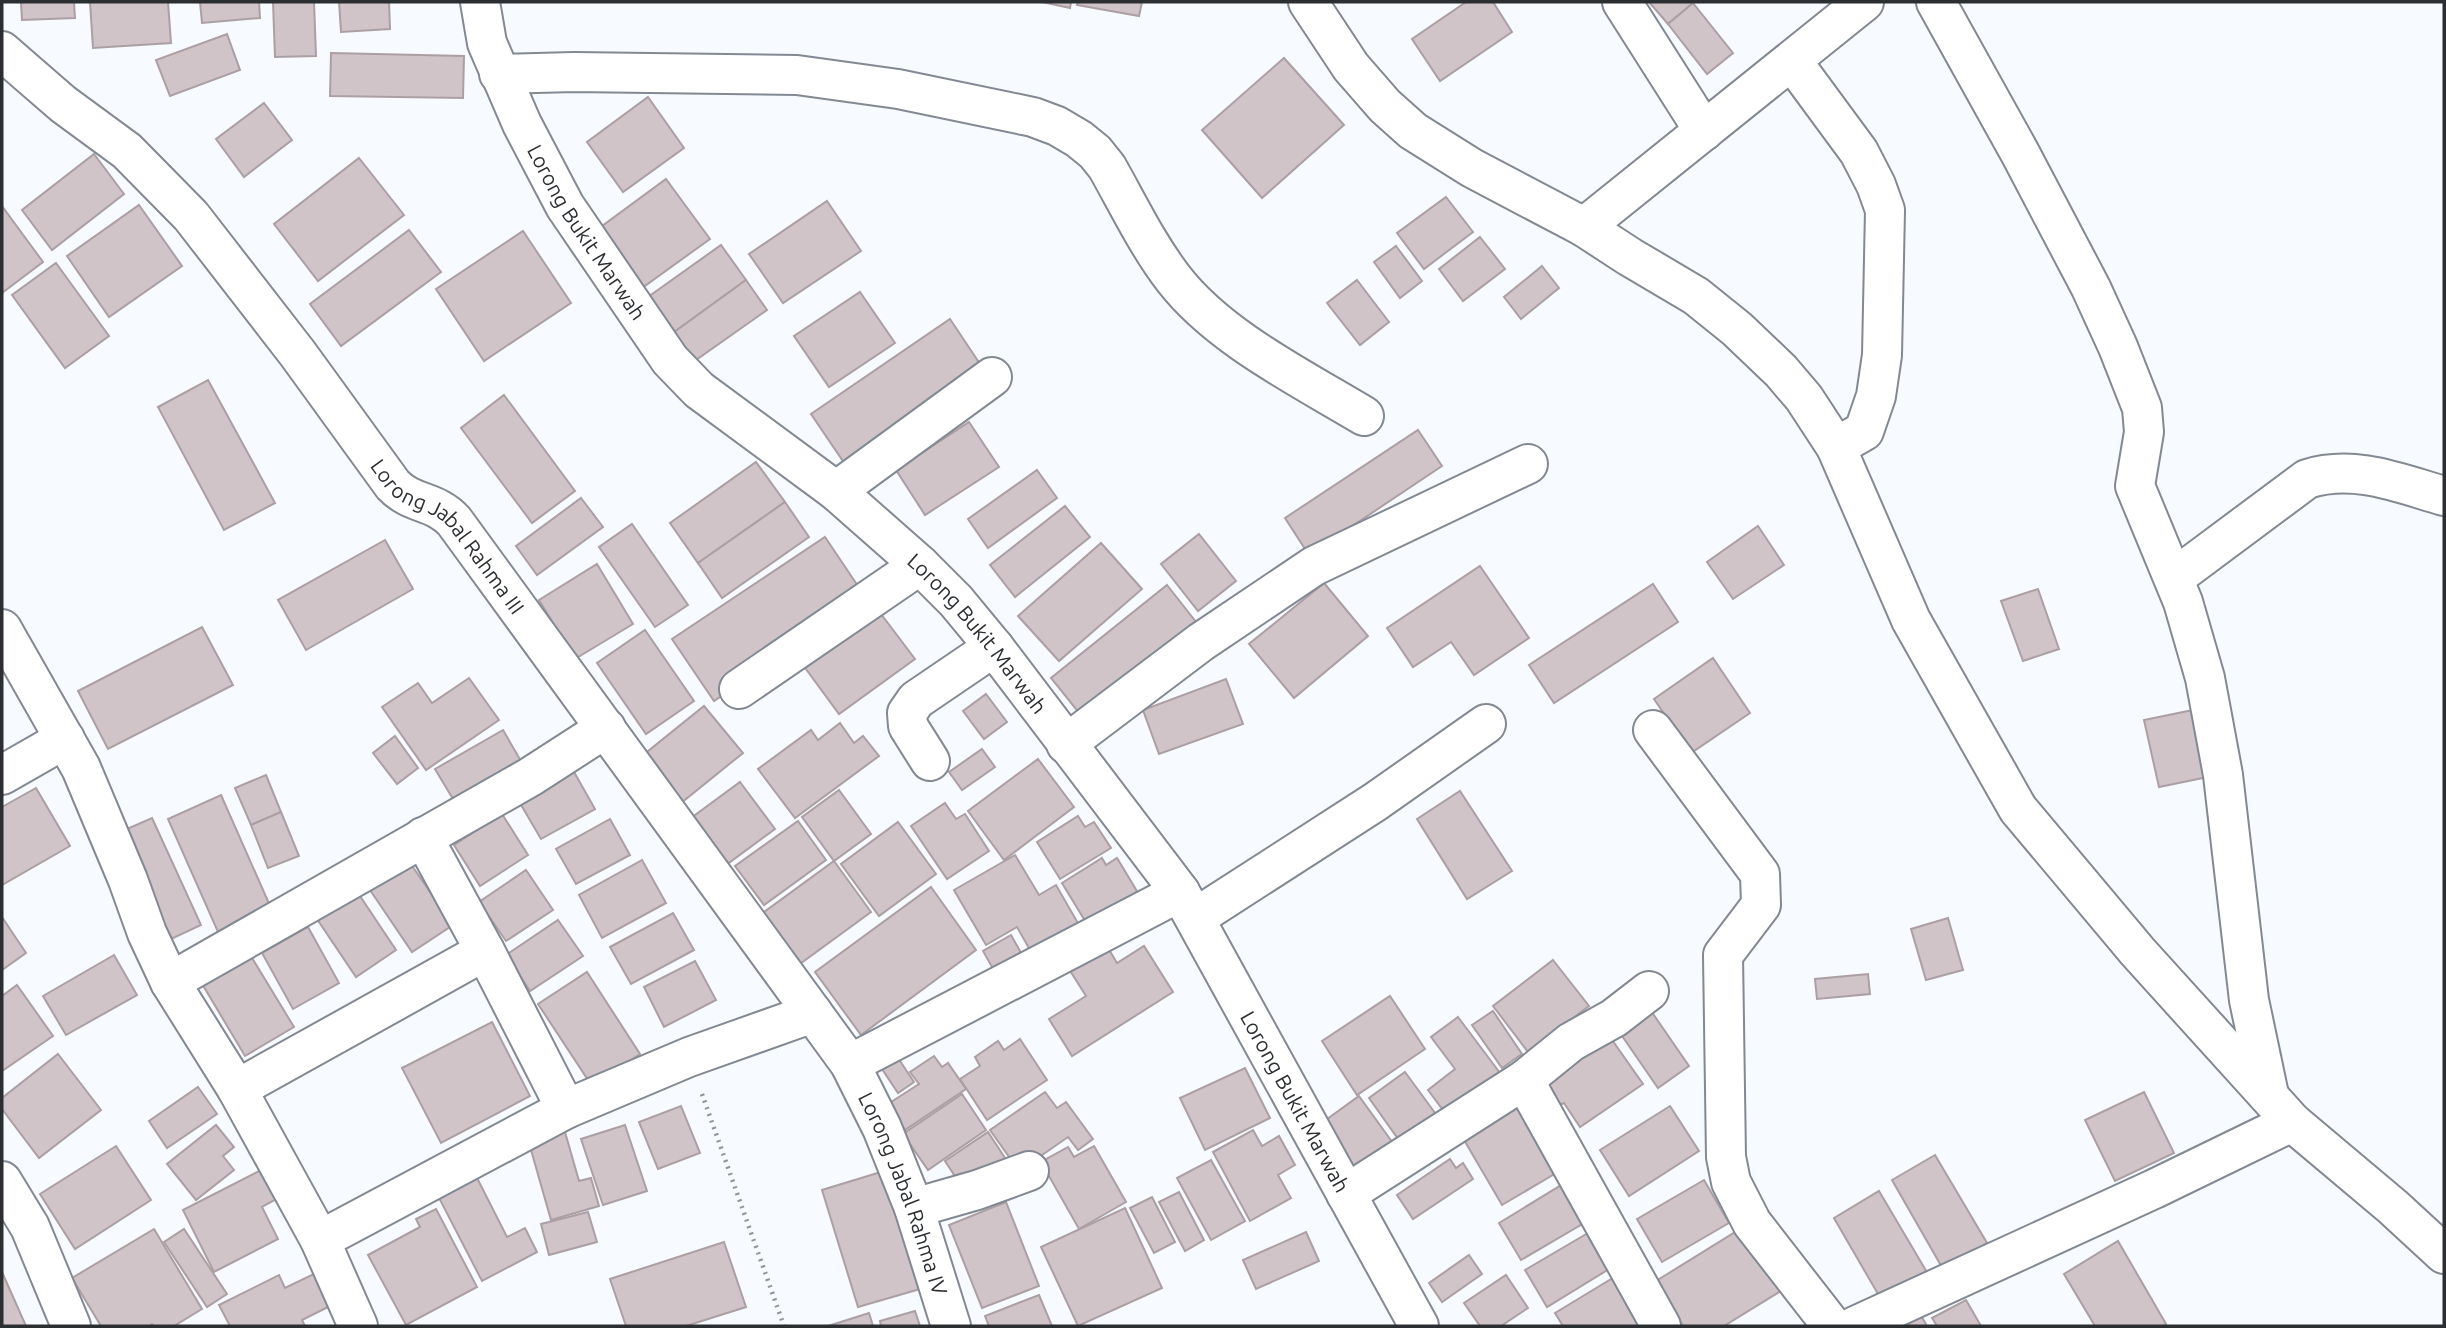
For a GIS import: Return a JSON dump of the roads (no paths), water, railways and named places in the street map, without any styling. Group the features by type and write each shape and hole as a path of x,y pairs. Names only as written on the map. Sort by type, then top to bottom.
{"street":[{"name":"Lorong Bukit Marwah","path":"480,2 487,43 499,74 565,206 670,359 699,390 835,491 920,565 956,601 995,647 1188,905 1419,1326"},
{"path":"1308,2 1351,67 1385,106 1413,131 1472,168 1584,227 1696,296 1737,329 1781,371 1804,398 1836,447 1911,620 2018,809 2138,952 2280,1108 2444,1254"},
{"path":"1622,2 1704,131"},
{"path":"1584,227 1864,2"},
{"path":"1936,2 2091,288 2132,381 2144,420 2134,479 2136,493 2189,618 2207,690 2222,775 2249,1000 2280,1108"},
{"name":"Lorong Jabal Rahma III","path":"2,51 63,104 127,151 191,216 298,354 393,485 408,498 441,509 454,521 850,1064"},
{"path":"1792,61 1859,152 1885,210 1882,355 1876,396 1864,431 1836,447"},
{"path":"499,74 574,72 797,75 898,89 1033,117 1057,126 1095,152 1107,167 1172,276 1200,308 1287,371 1364,416"},
{"path":"835,491 992,377"},
{"path":"1066,744 1201,642 1314,566 1528,464"},
{"path":"2174,578 2307,479 2315,476 2340,472 2371,475 2444,496"},
{"path":"739,689 920,565"},
{"path":"2,629 65,739 96,802 147,933 170,982 237,1089 320,1240 358,1326"},
{"path":"930,761 908,726 907,713 916,700 995,647"},
{"path":"850,1064 1188,905 1375,802 1486,724"},
{"path":"170,982 530,777 606,728"},
{"path":"1653,730 1760,874 1761,905 1723,955 1726,1157 1731,1182 1752,1223 1832,1326"},
{"path":"2,775 65,739"},
{"path":"423,837 566,1109"},
{"path":"237,1089 485,951"},
{"path":"1346,1194 1524,1080 1571,1042 1614,1018 1649,991"},
{"path":"320,1240 566,1109 689,1056 813,1013"},
{"name":"Lorong Jabal Rahma IV","path":"850,1064 882,1128 914,1208 951,1326"},
{"path":"1524,1080 1661,1326"},
{"path":"1855,1326 2154,1189 2280,1108"},
{"path":"914,1208 977,1190 1029,1171"},
{"path":"2,1181 30,1227 71,1326"}]}
